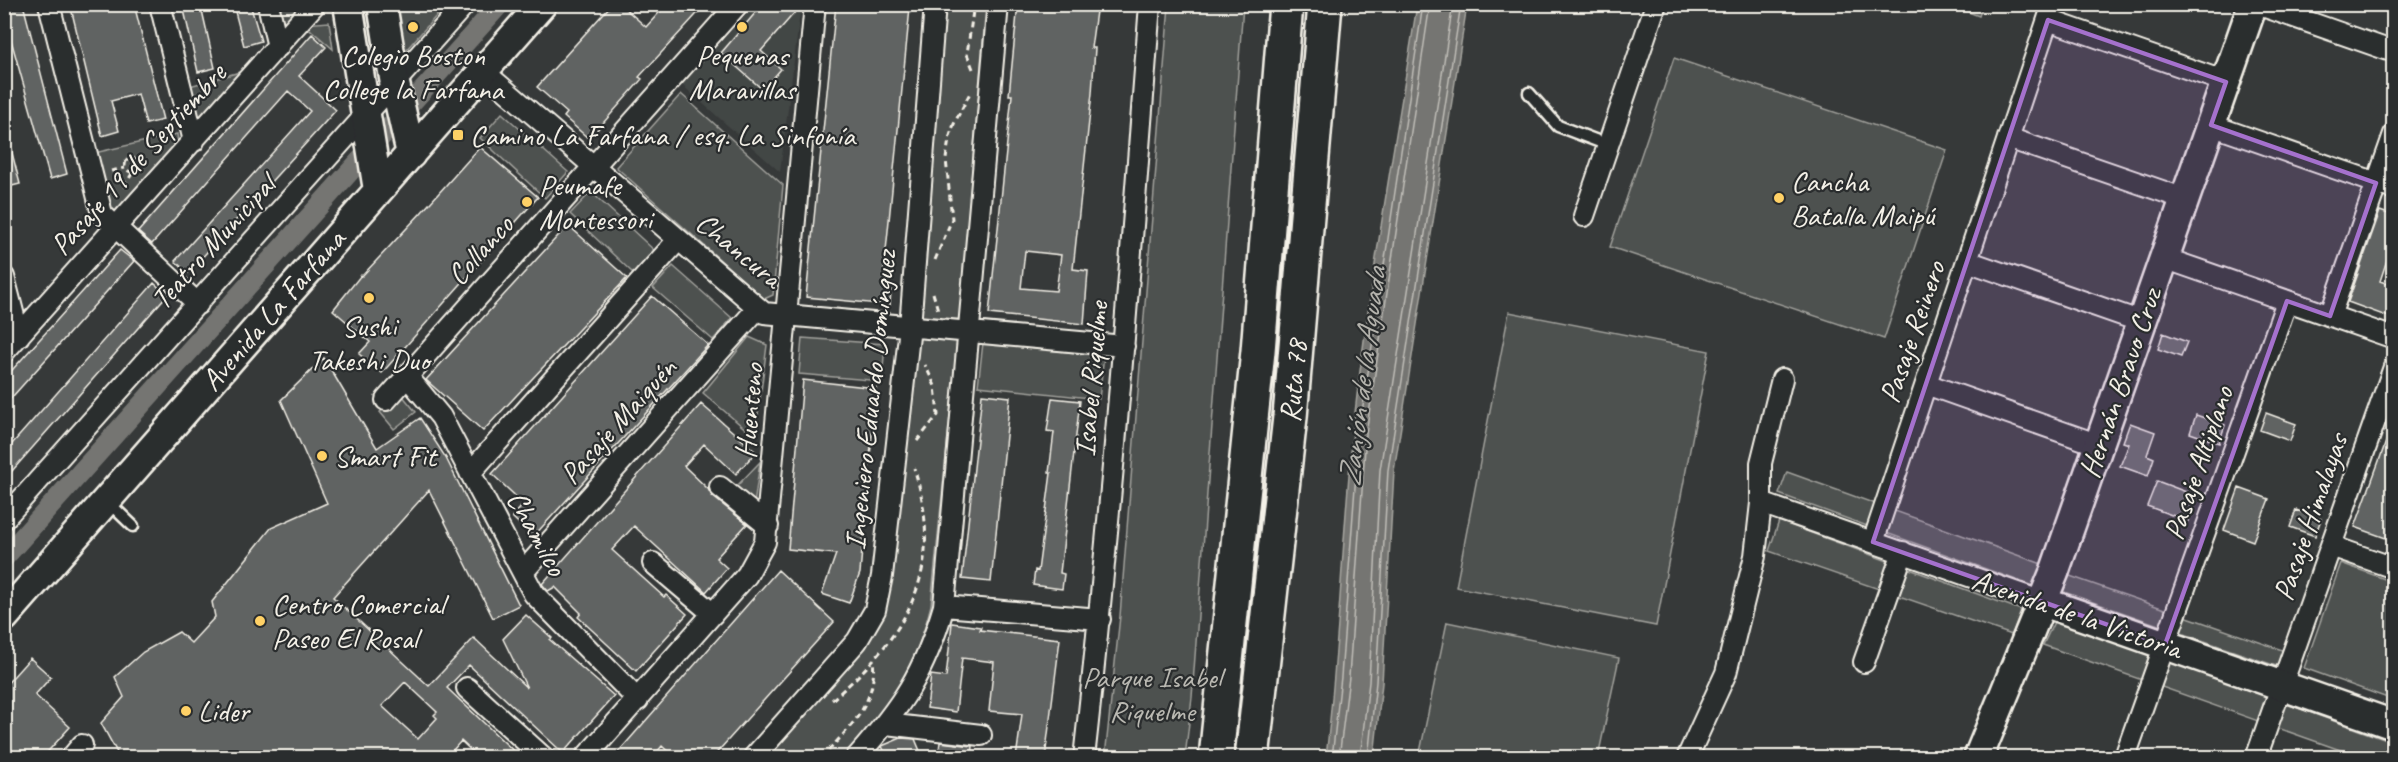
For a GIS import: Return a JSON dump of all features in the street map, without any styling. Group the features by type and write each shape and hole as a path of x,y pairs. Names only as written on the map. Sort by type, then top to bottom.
{"highway":[{"name":"Ruta 78","path":"1216,758 1258,351 1286,4"},
{"name":"Ruta 78","path":"1252,758 1289,428 1325,4"}],"street":[{"path":"49,4 100,207 106,220 198,304"},
{"path":"160,4 194,141"},
{"path":"268,4 278,46"},
{"name":"Pasaje 19 de Septiembre","path":"4,352 116,230 315,4"},
{"path":"348,4 377,180"},
{"path":"382,4 397,93 410,149"},
{"name":"Teatro Municipal","path":"4,519 198,304 397,93 465,4"},
{"name":"Avenida La Farfana","path":"4,617 106,501 377,180 410,149 542,4"},
{"name":"Collanco","path":"386,400 738,4"},
{"name":"Huenteno","path":"585,758 755,564 765,542 788,316 815,4"},
{"name":"Ingeniero Eduardo Domínguez","path":"753,758 857,641 875,610 882,576 910,327 935,4"},
{"path":"856,758 886,724 917,679 944,606 998,4"},
{"name":"Isabel Riquelme","path":"1084,758 1100,619 1124,346 1150,4"},
{"path":"1584,216 1656,4"},
{"path":"2255,4 2394,52"},
{"name":"Hernán Bravo Cruz","path":"1978,758 2043,602 2255,4"},
{"path":"2050,12 2226,82"},
{"name":"Pasaje Reinero","path":"1873,542 2050,12"},
{"name":"Chancura","path":"483,71 764,313 1124,346"},
{"path":"2211,125 2385,186"},
{"path":"2330,316 2385,186 2394,134"},
{"path":"2008,138 2185,199"},
{"path":"470,472 678,240"},
{"path":"2164,258 2394,338"},
{"path":"1967,261 2142,322"},
{"path":"4,277 19,336"},
{"name":"Pasaje Altiplano","path":"2127,751 2287,301"},
{"name":"Pasaje Maiquén","path":"523,572 757,309"},
{"name":"Pasaje Himalayas","path":"2256,758 2394,368"},
{"name":"Chamilco","path":"407,376 441,417 534,594 638,700"},
{"path":"1687,758 1726,673 1755,555 1761,503 1761,463 1782,379"},
{"path":"1926,384 2098,445"},
{"path":"720,487 768,526"},
{"name":"Avenida de la Victoria","path":"1761,503 2394,725"},
{"path":"2331,546 2394,568"},
{"path":"1864,662 1903,552"},
{"path":"653,563 713,614"},
{"path":"944,606 1100,619"},
{"path":"466,688 543,758"},
{"path":"886,724 981,735"}],"lane":[{"path":"1529,93 1558,126 1608,145"},
{"path":"106,501 133,526"}],"path":[{"path":"974,4 967,54 974,79"},
{"path":"932,267 952,219 946,159 949,139 954,124 972,90"},
{"path":"135,158 139,161 139,168 135,172 128,171 125,163 128,159 135,158"},
{"path":"931,286 938,309 938,330"},
{"path":"821,758 843,736 868,702 874,675 873,659"}],"highlighted area":[{"path":"2048,20 2226,82 2211,125 2376,183 2330,316 2287,301 2165,645 1873,542"}],"shaded area":[{"path":"755,5 801,5 780,172 682,85"}],"green space":[{"path":"275,4 303,5 281,30"},
{"path":"358,5 375,5 385,51 369,70"},
{"name":"Colegio Boston College la Farfana","path":"395,5 446,5 406,50 403,49"},
{"path":"941,5 986,5 959,327 931,605 908,671 887,705 843,757 764,758 864,646"},
{"name":"Parque Isabel Riquelme","path":"1169,5 1243,5 1192,697 1185,757 1105,757 1120,616"},
{"path":"1950,5 1983,5 1979,16"},
{"path":"329,22 333,49 304,24"},
{"name":"Cancha Batalla Maipú","path":"1674,58 1947,150 1884,339 1610,247"},
{"path":"240,72 244,79 194,135 186,87"},
{"path":"681,94 783,185 773,295 764,299 616,167"},
{"path":"502,113 568,172 545,198 480,138"},
{"path":"177,134 179,151 113,223 90,154"},
{"path":"591,192 655,251 634,274 570,214"},
{"path":"673,266 732,318 713,340 653,288"},
{"path":"1509,312 1709,351 1656,626 1456,587"},
{"path":"749,337 767,345 755,437 703,393"},
{"path":"802,338 885,344 882,381 799,374"},
{"path":"983,343 1104,356 1099,399 978,386"},
{"path":"402,395 416,412 394,429 380,412"},
{"path":"760,462 754,505 736,487"},
{"path":"1787,472 2042,564 2033,586 1779,494"},
{"path":"1779,521 2021,610 2012,635 1769,551"},
{"path":"2341,563 2393,582 2393,700 2304,668"},
{"path":"2067,575 2285,651 2279,667 2061,591"},
{"path":"2055,620 2392,742 2388,757 2360,757 2043,645"},
{"path":"1447,622 1619,658 1598,757 1419,757"}],"water":[{"name":"Zanjón de la Aguada","path":"1417,5 1467,5 1394,471 1382,683 1374,757 1326,757 1349,472 1359,378"}],"building":[{"path":"4,4 23,4 67,174 50,179 11,40"},
{"path":"70,4 134,4 163,120 146,124 138,94 111,101 119,131 102,136"},
{"path":"233,4 250,4 261,41 244,46"},
{"path":"612,4 620,4 646,27 667,4 706,4 639,77 642,79 589,139 564,117 567,113 537,87"},
{"path":"763,4 789,4 796,11 761,51 781,69 763,90 721,53"},
{"path":"836,4 910,8 884,271 892,272 890,305 806,297"},
{"path":"1018,4 1097,4 1091,48 1095,48 1092,93 1073,269 1088,271 1084,324 989,314 1012,95 1009,95","holes":["1025,251 1061,255 1056,291 1021,288"]},
{"path":"201,6 215,68 198,72 184,10"},
{"path":"312,34 326,47 299,76 336,110 188,273 175,261 310,111 288,91 152,244 138,232"},
{"path":"4,145 10,145 20,184 4,188"},
{"path":"480,147 538,197 382,373 359,354 370,342 333,310 361,275"},
{"path":"2380,211 2394,216 2394,255 2389,254 2380,281 2394,286 2394,319 2348,302"},
{"path":"568,225 627,278 483,431 426,380"},
{"path":"120,250 134,261 4,406 4,379"},
{"path":"154,283 167,295 4,480 4,453"},
{"path":"652,296 708,345 533,537 512,517 524,504 492,474"},
{"path":"2163,333 2187,342 2181,357 2158,349"},
{"path":"324,358 377,448 420,418 446,458 519,605 493,618 429,490 333,597 429,686 474,638 527,688 503,639 526,615 552,638 550,640 614,696 563,753 469,665 447,688 521,758 479,758 461,741 446,758 120,758 101,723 124,697 115,677 143,652 179,632 191,643 215,617 212,602 271,528 327,503 281,400","holes":["405,682 437,712 434,715 437,718 418,739 382,706"]},
{"path":"803,380 876,388 860,573 849,603 822,594 836,554 788,549"},
{"path":"982,394 1010,397 991,582 962,579"},
{"path":"1052,398 1080,401 1060,573 1064,574 1062,589 1033,585 1035,570 1038,571 1051,473 1049,473 1054,432 1047,431"},
{"path":"701,404 756,452 736,474 704,444 684,466 708,489 712,496 747,524 716,558 727,568 706,592 634,526 612,550 664,597 666,595 687,614 636,671 578,617 581,613 555,587 548,591 542,584"},
{"path":"2266,413 2296,424 2290,441 2260,430"},
{"path":"2196,415 2225,425 2219,443 2190,433"},
{"path":"2130,423 2155,432 2147,455 2154,458 2148,476 2120,466 2129,444 2123,442"},
{"path":"2391,428 2394,429 2394,541 2355,527"},
{"path":"2157,481 2197,496 2188,521 2147,506"},
{"path":"2239,488 2269,499 2253,541 2224,530"},
{"path":"2296,510 2321,519 2315,536 2290,527"},
{"path":"778,570 834,622 712,758 675,758 662,746 652,758 613,758"},
{"path":"952,623 981,627 980,630 1060,639 1045,758 1016,758 1022,714 989,711 994,662 962,658 956,712 927,708 931,675 946,677"},
{"path":"30,658 51,677 35,695 70,727 42,758 4,758 4,687"},
{"path":"901,738 915,739 923,758 887,758 882,746"},
{"path":"940,742 973,746 972,758 938,758"}],"waterway":[{"path":"4,558 500,4"}],"place":[{"name":"Colegio Boston College la Farfana","path":"413,27"},
{"name":"Pequenas Maravillas","path":"742,27"},
{"name":"Camino La Farfana / esq. La Sinfonía","path":"458,135"},
{"name":"Cancha Batalla Maipú","path":"1779,198"},
{"name":"Peumafe Montessori","path":"527,202"},
{"name":"Sushi Takeshi Duo","path":"369,298"},
{"name":"Smart Fit","path":"322,456"},
{"name":"Centro Comercial Paseo El Rosal","path":"260,621"},
{"name":"Lider","path":"186,711"}]}
